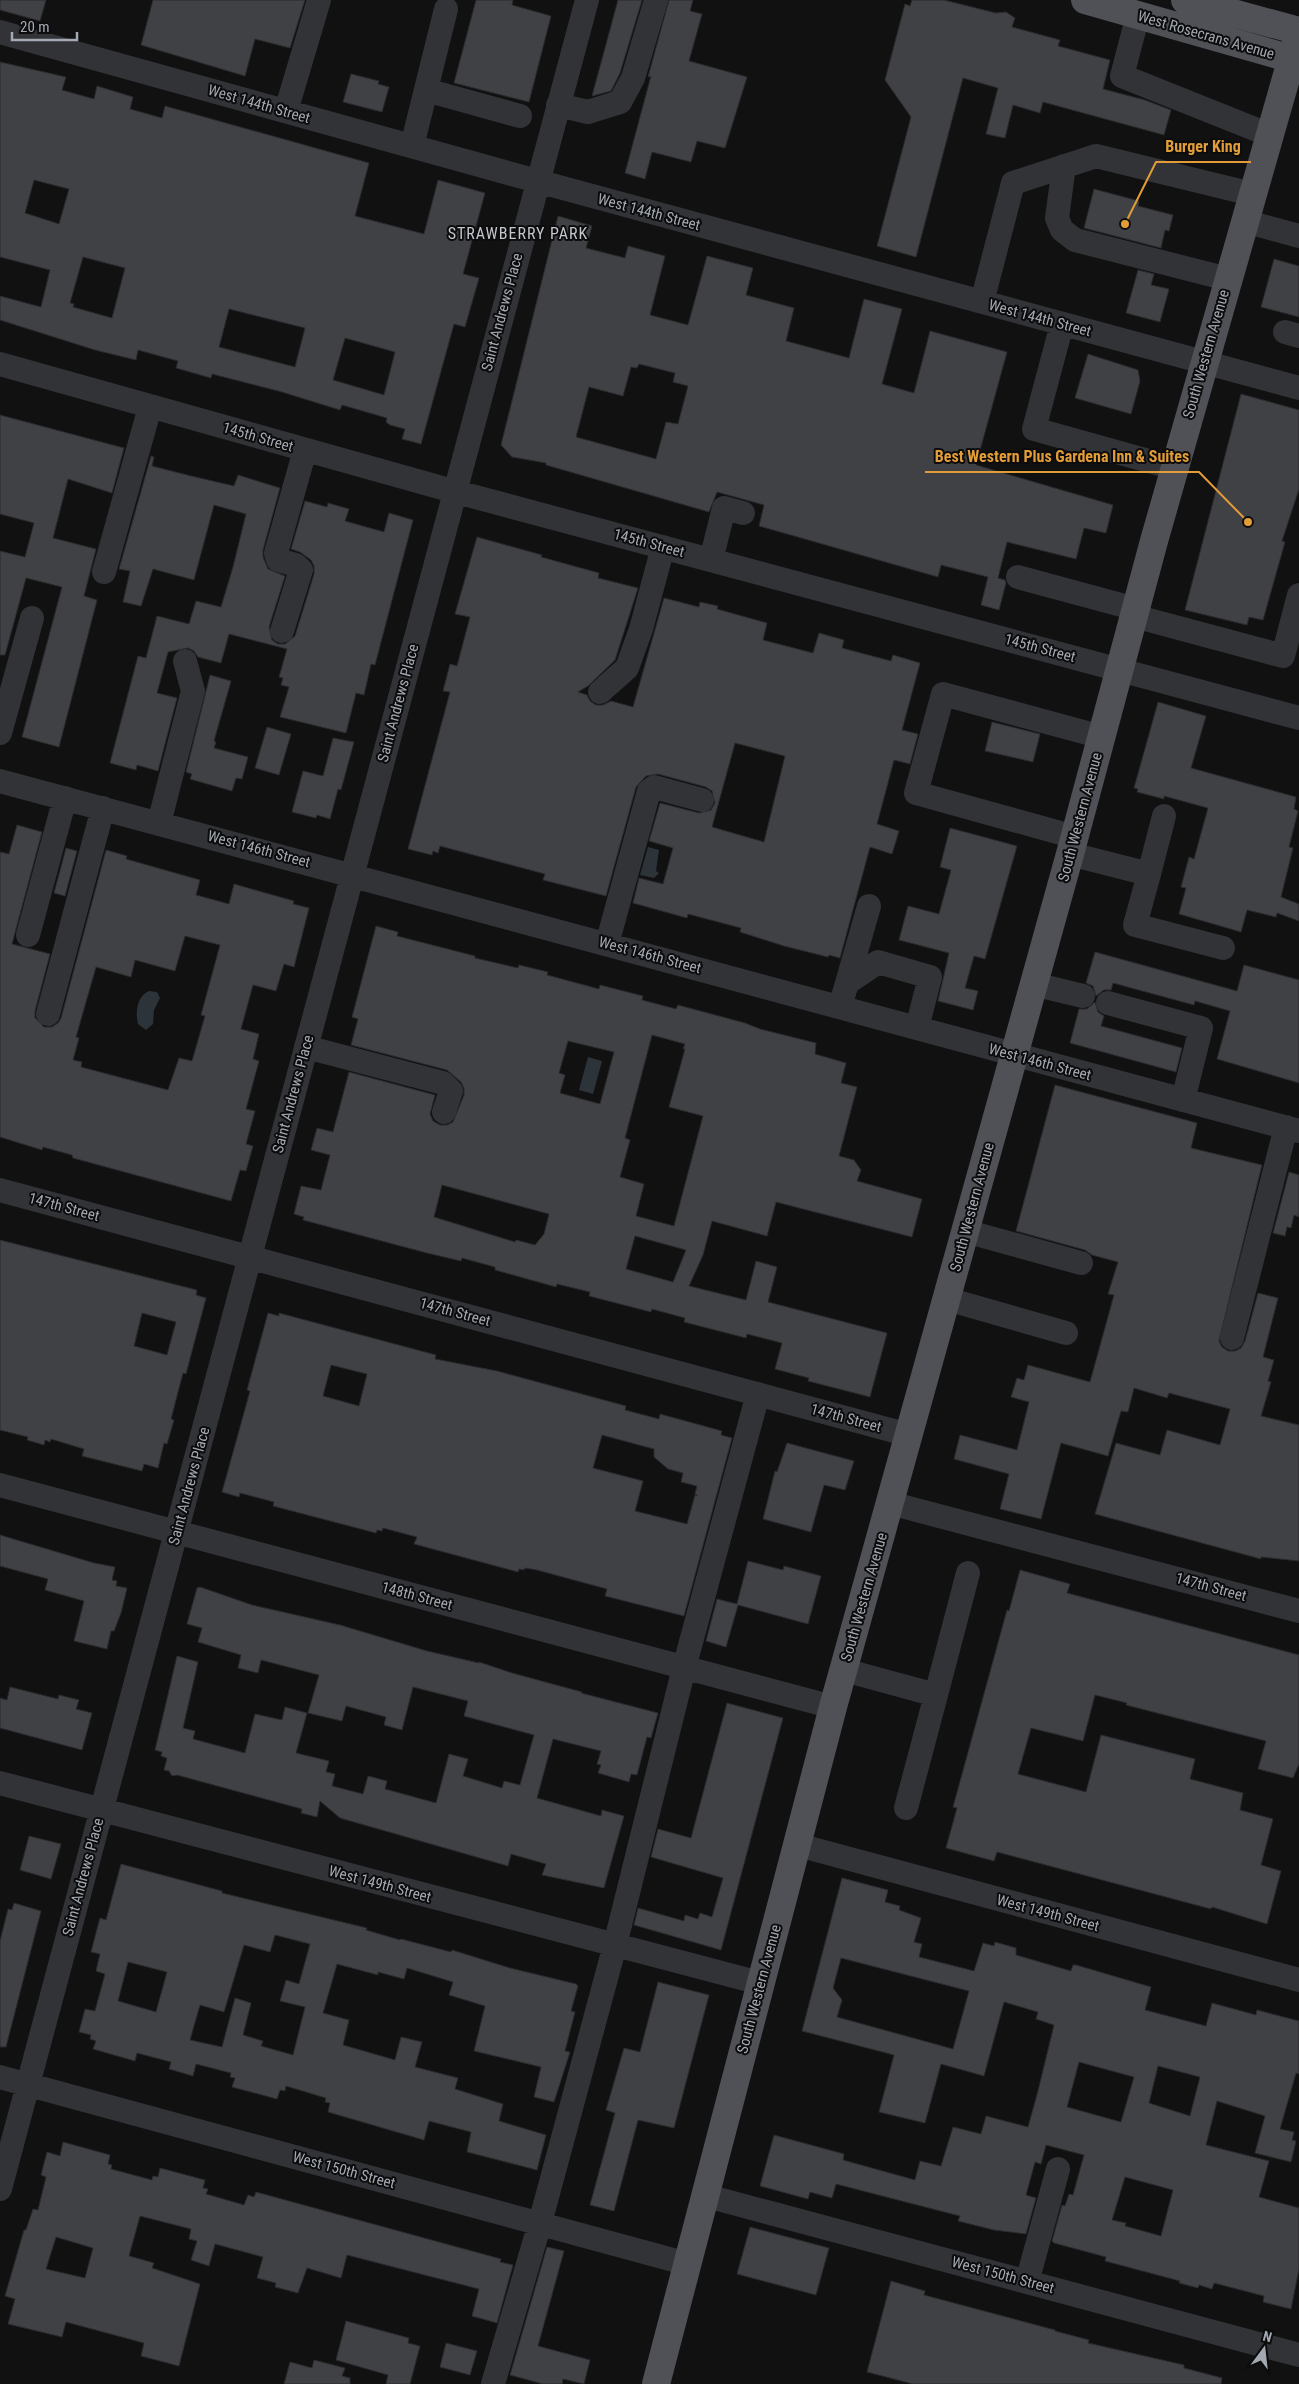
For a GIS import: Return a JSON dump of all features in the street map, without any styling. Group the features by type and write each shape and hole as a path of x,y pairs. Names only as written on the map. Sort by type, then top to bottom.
{"main road":[{"name":"West Rosecrans Avenue","path":"1085,0 1138,15 1297,46"},
{"name":"West Rosecrans Avenue","path":"1185,0 1297,46"},
{"name":"South Western Avenue","path":"656,2384 707,2196 760,1983 798,1846 833,1707 1102,737 1174,468 1244,221 1297,46"}],"street":[{"path":"286,112 319,0"},
{"name":"Saint Andrews Place","path":"0,2189 100,1810 177,1532 249,1256 353,874 453,491 587,0"},
{"path":"558,105 588,112 620,102 633,78 656,0"},
{"path":"412,146 446,9"},
{"path":"1138,15 1122,76 1270,135"},
{"name":"West 144th Street","path":"0,32 537,181 1299,388"},
{"path":"426,90 520,116"},
{"path":"982,302 1013,183 1096,156 1252,194"},
{"path":"1064,166 1057,218 1062,230 1075,240 1228,279"},
{"path":"1244,221 1297,228"},
{"path":"1062,324 1034,429 1174,468"},
{"name":"145th Street","path":"0,364 453,491 1299,718"},
{"path":"104,572 150,407"},
{"path":"282,631 301,570 296,565 278,560 276,553 305,450"},
{"path":"712,560 724,508 743,513"},
{"path":"600,692 627,668 641,629 663,547"},
{"path":"1018,577 1282,656 1299,595"},
{"path":"0,733 32,618"},
{"path":"159,823 193,692 185,661"},
{"path":"1102,737 943,694 916,793 1148,874"},
{"name":"West 146th Street","path":"0,781 353,874 1293,1129"},
{"path":"608,944 649,792 654,787 702,800"},
{"path":"28,935 65,798"},
{"path":"48,1014 103,808"},
{"path":"1164,816 1134,925 1222,948"},
{"path":"840,1007 869,906"},
{"path":"847,983 878,962 930,977 917,1028"},
{"path":"1034,984 1083,996"},
{"path":"1108,1003 1201,1028 1183,1100"},
{"path":"306,1046 443,1083 451,1091 444,1112"},
{"path":"1232,1338 1293,1129"},
{"name":"147th Street","path":"0,1190 909,1435"},
{"path":"965,1231 1081,1263"},
{"path":"947,1299 1066,1333"},
{"path":"493,2384 540,2223 615,1945 684,1668 758,1394"},
{"name":"148th Street","path":"0,1486 833,1707"},
{"name":"147th Street","path":"890,1503 1298,1605"},
{"path":"906,1808 968,1573"},
{"path":"844,1670 936,1694"},
{"name":"West 149th Street","path":"0,1783 760,1983"},
{"name":"West 149th Street","path":"798,1846 1299,1980"},
{"name":"West 150th Street","path":"0,2077 688,2264"},
{"path":"1027,2282 1058,2170"},
{"name":"West 150th Street","path":"707,2196 1299,2355"}],"shaded area":[{"path":"648,847 659,850 656,871 659,873 654,878 640,875"},
{"path":"149,991 157,992 160,998 154,1010 153,1024 146,1030 138,1024 137,1010 139,1000"},
{"path":"588,1057 602,1061 593,1094 579,1090"}],"building":[{"path":"0,0 46,0 40,21 0,10"},
{"path":"153,0 305,0 290,48 255,39 245,76 141,45"},
{"path":"476,0 513,0 512,5 551,16 529,102 454,83"},
{"path":"618,0 642,0 620,73 611,91 592,96"},
{"path":"669,0 693,0 690,11 702,14 689,61 747,77 725,148 697,141 691,162 652,152 645,179 625,173"},
{"path":"912,0 944,0 996,13 1006,12 1015,18 1012,27 1060,40 1058,46 1110,60 1103,89 1145,100 1171,110 1164,135 1043,102 1040,113 1013,105 1005,138 986,134 998,88 963,78 916,257 877,246 911,117 885,80 905,4 910,6"},
{"path":"0,62 66,77 62,90 94,99 97,86 133,97 130,109 162,118 165,106 369,163 355,216 424,234 438,180 485,193 463,274 479,278 465,327 454,324 421,444 402,439 405,429 390,425 386,422 387,418 342,405 340,410 282,392 212,374 211,378 176,368 178,361 138,350 136,360 95,350 0,320 0,296 41,307 50,270 0,257","holes":["34,180 69,189 59,224 25,213","83,257 125,268 112,318 73,307 74,304 70,303","229,309 305,328 295,367 219,347","345,338 395,352 384,395 333,380"]},
{"path":"351,74 379,81 378,84 389,87 382,112 343,102"},
{"path":"1094,189 1139,201 1138,206 1173,215 1169,231 1165,230 1161,248 1084,228"},
{"path":"558,216 592,226 586,248 625,258 628,246 665,256 650,315 688,325 707,256 753,268 746,295 794,308 786,341 849,358 864,299 902,309 882,384 914,393 930,331 1007,352 976,465 1113,505 1106,533 1084,528 1076,559 1007,542 998,578 1005,580 1006,583 999,610 981,605 988,577 941,565 938,577 759,526 764,505 717,492 709,512 546,465 546,463 512,457 501,445","holes":["639,364 675,373 673,382 688,386 678,424 666,422 656,459 576,437 589,387 623,396 631,367 637,368"]},
{"path":"1274,259 1299,266 1299,317 1261,307"},
{"path":"1138,270 1154,274 1151,285 1169,289 1160,322 1126,313"},
{"path":"1088,354 1138,370 1140,381 1131,414 1075,398"},
{"path":"1241,394 1299,410 1299,489 1282,541 1285,542 1263,620 1249,617 1247,625 1185,610"},
{"path":"0,415 124,448 112,493 68,479 53,538 96,549 84,596 97,600 59,747 22,737 62,587 26,578 5,655 0,655 0,551 25,557 34,523 0,514"},
{"path":"151,456 154,457 152,466 191,476 234,486 238,475 280,488 263,550 263,557 268,569 285,576 269,627 272,640 278,644 285,644 295,636 314,574 314,566 311,560 300,552 291,549 305,501 327,507 328,503 349,509 345,521 384,532 389,513 413,520 375,665 371,664 364,695 356,693 346,733 280,717 289,687 281,685 283,678 279,677 287,649 229,634 221,663 198,657 194,651 188,648 168,652 157,693 177,698 158,771 137,765 136,770 110,763 138,656 146,658 157,616 189,624 196,601 221,607 246,514 214,505 194,580 153,569 141,606 123,602 130,571 119,569"},
{"path":"477,537 599,573 598,578 638,588 615,660 588,686 578,692 587,695 590,701 596,705 603,705 611,701 633,707 664,598 699,607 700,602 718,606 717,609 767,623 763,640 813,653 819,633 844,640 842,648 891,661 893,655 920,663 902,730 918,734 910,764 894,760 877,824 899,831 892,854 870,847 840,958 829,955 828,957 784,946 740,932 741,928 688,914 687,918 633,903 639,878 663,884 673,848 649,841 660,803 699,813 711,810 715,803 712,791 706,787 658,774 646,776 636,787 606,896 543,880 545,874 440,846 438,853 433,851 432,855 408,849 450,692 443,691 450,664 457,666 470,617 455,614","holes":["735,743 785,756 764,842 712,827"]},
{"path":"210,675 231,681 214,741 216,742 214,748 248,757 242,779 236,778 232,791 190,779 192,774 186,772"},
{"path":"1158,702 1206,716 1191,768 1296,797 1294,809 1298,811 1289,847 1293,848 1281,897 1299,904 1299,921 1277,913 1276,917 1247,910 1241,932 1179,914 1186,888 1181,887 1189,857 1194,859 1208,808 1164,796 1164,799 1137,792 1138,789 1134,788"},
{"path":"992,722 1040,734 1033,762 985,751"},
{"path":"267,727 291,734 279,775 255,768"},
{"path":"333,738 354,742 341,790 338,789 330,819 317,815 316,818 292,812 303,771 323,776"},
{"path":"17,825 42,832 12,944 50,954 35,1011 35,1018 44,1027 52,1027 61,1018 106,850 127,856 126,859 200,880 196,895 229,904 234,884 294,901 293,904 309,908 294,967 284,964 276,991 253,985 241,1029 259,1034 253,1059 259,1061 246,1109 255,1111 246,1144 253,1146 246,1171 240,1170 231,1201 73,1158 72,1155 43,1147 42,1150 0,1137 0,852 9,854","holes":["185,936 220,945 201,1015 205,1016 192,1061 179,1058 168,1090 81,1067 82,1062 73,1060 79,1038 76,1037 96,967 131,977 135,960 175,971"]},
{"path":"950,828 1017,846 985,959 974,956 965,988 978,991 973,1010 938,1001 949,953 899,940 908,906 939,914 951,870 940,867"},
{"path":"66,848 77,851 65,896 54,893"},
{"path":"376,926 398,932 397,936 475,956 475,958 518,968 519,965 548,972 547,975 599,989 600,985 643,996 642,1000 676,1009 678,1005 816,1043 815,1054 846,1063 841,1083 857,1087 839,1156 854,1160 861,1170 857,1181 922,1199 912,1237 776,1202 767,1236 712,1221 703,1255 689,1286 746,1300 756,1261 777,1267 768,1302 887,1333 870,1397 808,1381 809,1378 775,1369 782,1343 747,1334 746,1338 684,1322 685,1318 652,1309 651,1312 589,1296 590,1292 557,1284 556,1287 495,1270 495,1267 462,1258 461,1261 427,1253 303,1220 304,1217 294,1214 301,1186 321,1190 330,1155 311,1150 317,1128 333,1132 349,1072 435,1095 430,1114 433,1121 440,1125 447,1125 453,1122 464,1095 464,1088 461,1082 447,1070 351,1045 358,1019 352,1017","holes":["652,1035 685,1044 669,1107 703,1116 674,1226 636,1216 644,1184 620,1177 630,1140 625,1138","568,1041 614,1052 600,1104 560,1093 565,1075 559,1073","442,1185 549,1214 544,1234 535,1245 516,1240 515,1242 434,1217","635,1236 686,1250 673,1282 626,1269"]},
{"path":"1095,952 1237,991 1244,965 1299,980 1299,1083 1217,1059 1230,1011 1195,1001 1194,1005 1113,983 1111,990 1104,990 1096,996 1093,986 1086,983"},
{"path":"1095,1002 1098,1012 1104,1016 1101,1026 1182,1048 1176,1072 1070,1043 1079,1009 1087,1009"},
{"path":"1055,1085 1197,1123 1191,1148 1262,1165 1219,1341 1222,1347 1228,1351 1235,1351 1241,1348 1245,1341 1258,1293 1278,1298 1263,1357 1274,1360 1268,1381 1271,1382 1261,1416 1299,1425 1299,1561 1261,1557 1261,1559 1095,1514 1116,1443 1160,1455 1167,1430 1220,1445 1230,1409 1169,1393 1167,1398 1134,1388 1128,1412 1121,1411 1108,1456 1061,1443 1041,1519 1000,1509 1009,1474 954,1459 960,1435 1017,1450 1029,1402 1011,1397 1017,1378 1024,1380 1028,1365 1090,1382 1114,1295 1108,1294 1118,1262 1092,1255 1085,1250 1016,1231"},
{"path":"1289,1172 1299,1175 1299,1217 1294,1215 1291,1228 1287,1227 1285,1236 1273,1233"},
{"path":"0,1240 197,1290 196,1295 206,1298 186,1374 183,1373 171,1419 174,1420 167,1444 164,1443 158,1468 144,1464 142,1471 82,1456 84,1449 51,1439 50,1442 45,1440 44,1445 27,1440 28,1437 0,1430","holes":["142,1313 176,1322 167,1355 134,1346"]},
{"path":"268,1313 279,1316 279,1313 436,1355 435,1359 497,1371 626,1406 625,1410 659,1419 660,1414 722,1431 721,1435 732,1438 684,1616 605,1596 607,1589 537,1570 525,1568 524,1570 519,1569 518,1572 414,1544 417,1537 383,1528 382,1531 377,1530 376,1533 273,1506 274,1502 240,1493 239,1497 222,1492 250,1391 247,1390","holes":["331,1365 367,1374 359,1406 323,1396","602,1435 654,1449 654,1457 668,1469 683,1473 681,1482 697,1486 695,1494 698,1496 695,1495 687,1524 635,1511 643,1481 593,1468"]},
{"path":"787,1443 854,1461 845,1490 824,1485 811,1532 763,1519 775,1471 777,1472"},
{"path":"0,1535 94,1563 115,1567 112,1580 117,1581 116,1586 127,1588 121,1613 114,1631 111,1631 107,1649 74,1641 84,1601 45,1590 48,1579 0,1566"},
{"path":"748,1561 783,1570 784,1566 821,1576 808,1624 738,1605 726,1647 706,1641 717,1599 737,1604"},
{"path":"1020,1570 1070,1584 1067,1593 1299,1655 1299,1764 1293,1778 1258,1769 1266,1741 1126,1705 1127,1703 1095,1695 1083,1741 1031,1728 1018,1774 1086,1792 1101,1735 1195,1759 1190,1779 1243,1793 1240,1810 1273,1819 1261,1865 1281,1871 1267,1924 1212,1907 1211,1909 997,1852 994,1861 946,1848 957,1808 953,1807 1007,1610 1009,1611"},
{"path":"200,1587 252,1605 340,1625 427,1651 479,1662 581,1693 658,1713 651,1738 647,1737 637,1775 631,1774 629,1782 598,1773 601,1765 597,1764 601,1751 553,1739 537,1798 601,1816 602,1810 624,1816 604,1888 542,1875 546,1864 511,1854 508,1866 340,1818 320,1801 317,1817 301,1813 302,1809 177,1775 172,1776 169,1771 164,1770 167,1758 161,1756 162,1752 155,1750 177,1656 198,1662 183,1728 195,1731 193,1739 245,1753 255,1714 282,1720 285,1707 307,1713 296,1753 329,1761 326,1772 335,1774 332,1786 363,1794 368,1776 387,1781 385,1789 436,1803 449,1754 468,1759 463,1776 502,1788 504,1781 520,1785 534,1735 464,1716 468,1701 413,1687 402,1730 384,1725 386,1717 346,1706 342,1721 308,1713 319,1675 261,1660 258,1673 238,1668 241,1655 198,1642 202,1628 187,1624 197,1588"},
{"path":"10,1687 58,1699 59,1695 79,1700 76,1709 92,1713 82,1750 0,1728 0,1698 7,1700"},
{"path":"727,1703 783,1718 721,1950 634,1925 638,1908 684,1921 685,1915 698,1919 700,1913 712,1917 723,1878 651,1857 658,1829 691,1838"},
{"path":"29,1836 61,1844 51,1879 20,1870"},
{"path":"121,1864 222,1891 222,1893 367,1928 366,1930 400,1940 451,1952 452,1950 510,1968 576,1984 578,1986 571,2011 575,2012 565,2051 570,2052 554,2102 534,2097 541,2067 474,2051 485,2006 449,1995 453,1982 407,1968 404,1979 378,1972 378,1975 337,1964 323,2013 349,2020 343,2045 395,2060 401,2037 422,2042 415,2067 458,2078 455,2089 503,2104 499,2121 546,2135 537,2170 467,2152 471,2132 429,2121 424,2140 328,2112 330,2103 325,2102 326,2098 286,2086 285,2091 280,2090 277,2099 232,2087 235,2078 230,2077 231,2073 196,2064 193,2076 169,2069 171,2062 137,2053 135,2061 93,2049 96,2041 90,2039 91,2035 79,2032 85,2009 95,2011 105,1974 96,1971 100,1954 91,1952 100,1918 106,1920","holes":["275,1935 310,1944 299,1984 286,1980 280,2001 305,2007 293,2055 261,2046 263,2041 243,2035 251,2003 235,1998 222,2047 190,2040 200,2005 224,2012 244,1945 270,1952","128,1962 167,1972 156,2012 118,2001"]},
{"path":"842,1878 888,1890 885,1902 900,1906 899,1910 921,1918 914,1942 922,1944 919,1957 974,1971 983,1943 994,1946 995,1942 1016,1948 1016,1955 1071,1971 1073,1965 1076,1965 1151,1987 1145,2010 1206,2026 1212,2003 1256,2015 1257,2010 1299,2021 1299,2074 1296,2073 1280,2129 1294,2132 1292,2140 1296,2141 1291,2162 1255,2153 1265,2116 1217,2101 1206,2145 1269,2161 1259,2197 1299,2208 1299,2269 1291,2309 1263,2302 1264,2296 1214,2283 1212,2289 1199,2285 1198,2288 1179,2283 1180,2281 1105,2261 1106,2257 1054,2243 1052,2241 1062,2205 1065,2206 1069,2194 1073,2195 1084,2155 1046,2145 1041,2164 1035,2162 1026,2195 1036,2198 1026,2234 994,2230 958,2221 960,2216 836,2184 832,2198 810,2192 808,2199 760,2186 774,2135 844,2154 843,2160 915,2180 920,2161 941,2166 953,2127 981,2134 986,2116 1028,2127 1054,2025 1036,2019 1038,2012 1004,2002 984,2076 941,2064 925,2123 879,2112 894,2055 802,2031","holes":["841,1958 969,1991 953,2049 837,2017 842,2000 833,1988","1079,2062 1134,2077 1121,2122 1067,2107","1158,2066 1200,2077 1190,2116 1149,2103","1125,2177 1173,2190 1161,2236 1125,2226 1126,2223 1112,2220"]},
{"path":"14,1903 41,1911 6,2047 0,2047 0,1941 8,1909 12,1910"},
{"path":"658,1982 709,1995 674,2128 638,2120 614,2211 590,2205 615,2113 606,2110 624,2048 640,2052"},
{"path":"63,2142 110,2155 108,2164 112,2165 111,2169 152,2180 153,2176 158,2177 160,2168 205,2180 203,2188 208,2189 206,2194 244,2205 248,2195 254,2197 256,2192 501,2259 500,2262 513,2265 497,2323 472,2316 479,2289 347,2255 341,2278 307,2268 298,2293 275,2287 276,2283 257,2278 263,2257 215,2244 209,2266 191,2260 197,2241 189,2239 191,2229 140,2216 129,2256 154,2263 152,2268 200,2284 179,2366 141,2356 144,2343 66,2322 62,2337 8,2324 15,2299 5,2296 24,2230 26,2230 33,2209 38,2210 46,2177 41,2175 47,2152 60,2156","holes":["56,2237 93,2248 85,2278 46,2269"]},
{"path":"750,2227 829,2248 816,2295 737,2274"},
{"path":"547,2247 564,2251 538,2346 590,2360 584,2384 563,2379 562,2384 543,2384 510,2375"},
{"path":"891,2281 925,2291 924,2295 1055,2330 1089,2340 1088,2343 1184,2365 1184,2368 1222,2378 1221,2384 913,2384 867,2372"},
{"path":"346,2321 409,2338 408,2343 420,2346 410,2384 386,2384 388,2375 336,2360"},
{"path":"446,2343 477,2351 470,2375 440,2367"},
{"path":"314,2360 345,2368 342,2376 350,2378 350,2384 284,2384 290,2362 312,2368"}],"place":[{"name":"Burger King","path":"1125,224"},
{"name":"Best Western Plus Gardena Inn & Suites","path":"1248,522"}],"district":[{"name":"STRAWBERRY PARK","path":"518,233"}]}
